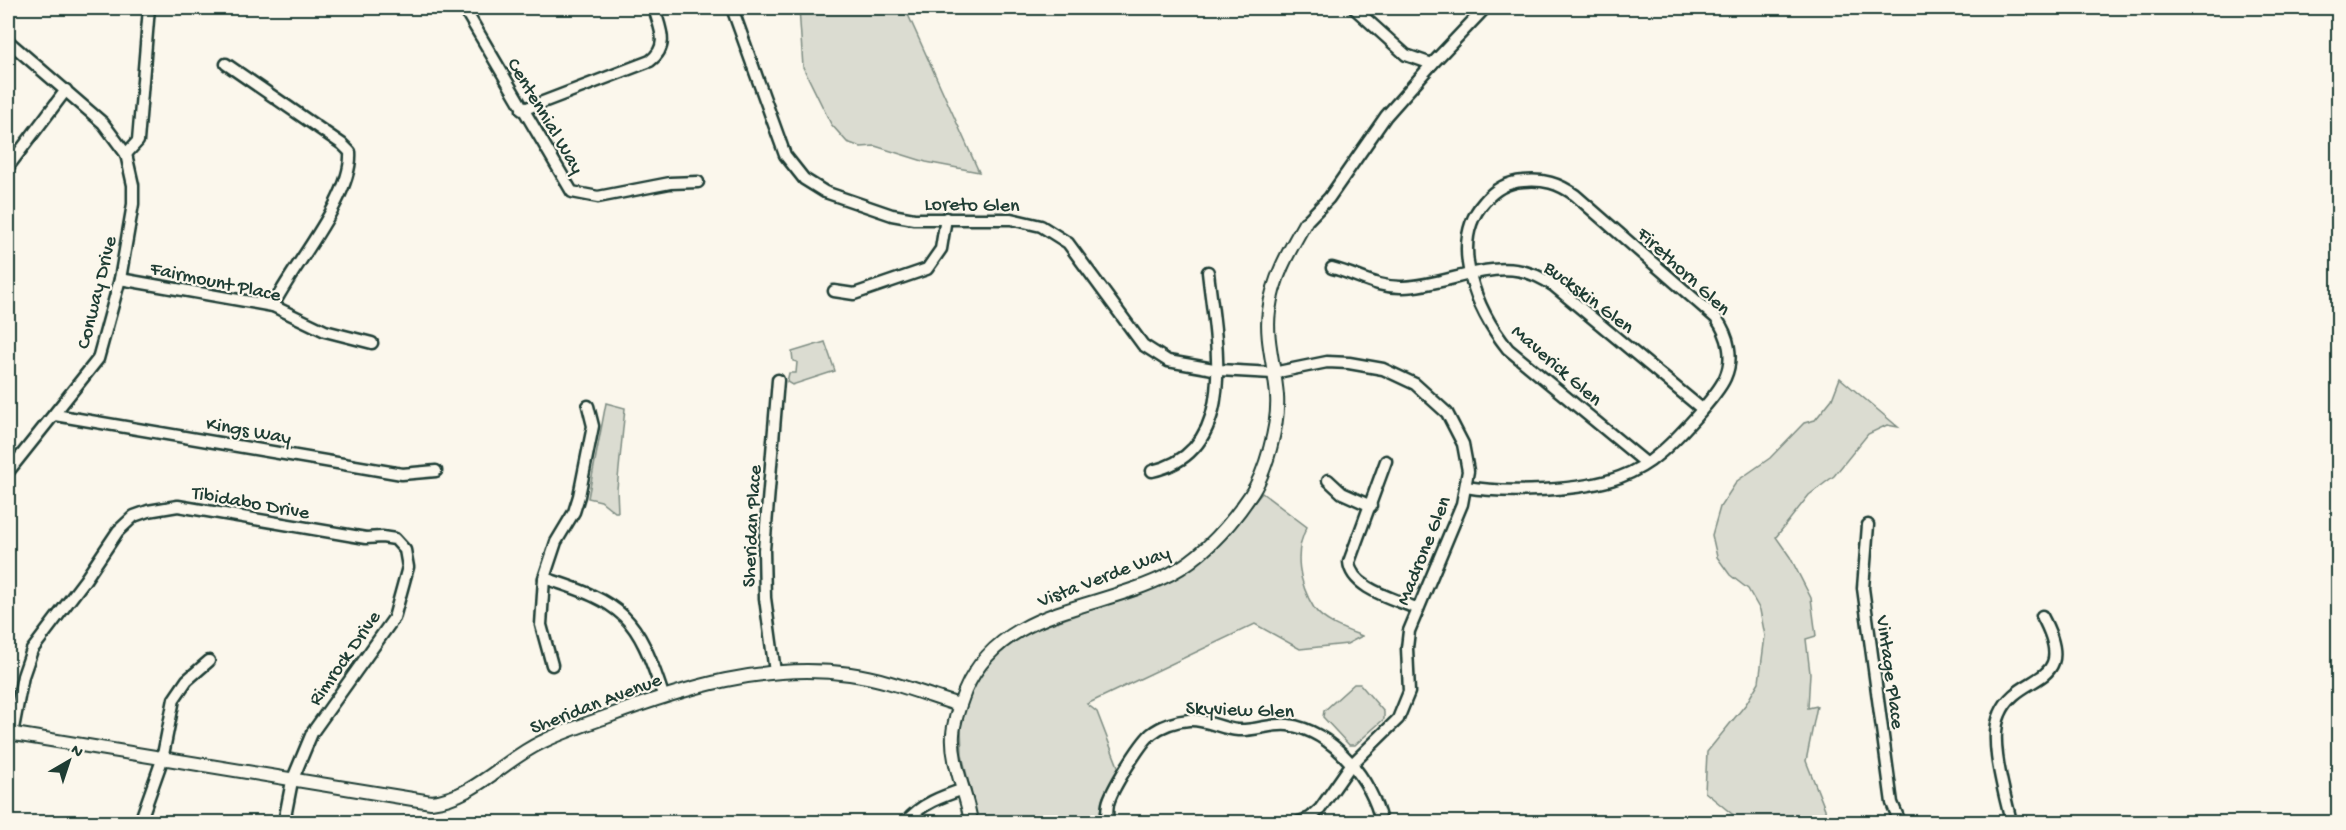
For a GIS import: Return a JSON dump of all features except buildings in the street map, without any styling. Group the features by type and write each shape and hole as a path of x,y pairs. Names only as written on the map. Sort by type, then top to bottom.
{"street":[{"path":"8,40 103,123 127,158 138,141 149,8"},
{"name":"Centennial Way","path":"464,8 572,192 598,197 670,183 698,182"},
{"path":"522,110 650,61 659,54 664,40 654,8"},
{"name":"Loreto Glen","path":"732,8 785,155 804,179 825,192 892,215 914,219 1025,221 1055,233 1068,243 1143,345 1168,361 1219,370 1272,373"},
{"path":"1354,8 1406,55 1432,64"},
{"path":"1305,223 1329,198 1386,116 1485,8"},
{"path":"226,64 342,144 350,152 351,164 332,214 287,278 273,306"},
{"path":"8,167 66,90"},
{"name":"Conway Drive","path":"8,472 98,359 120,279 134,204 133,185 127,158"},
{"name":"Firethorn Glen","path":"1466,487 1503,491 1597,484 1621,477 1659,454 1702,409 1724,380 1730,346 1716,318 1564,187 1542,179 1514,181 1491,193 1476,210 1468,231 1467,258 1470,275"},
{"path":"834,291 854,294 927,269 941,249 946,218"},
{"name":"Vista Verde Way","path":"971,822 964,789 954,759 953,733 959,705 972,676 986,655 1014,633 1041,620 1169,574 1204,552 1251,495 1258,482 1272,439 1277,397 1268,330 1269,310 1275,280 1305,223"},
{"name":"Buckskin Glen","path":"1332,268 1348,272 1380,286 1404,287 1514,268 1542,277 1702,409"},
{"path":"1152,471 1171,467 1183,458 1204,432 1216,400 1219,370 1208,272"},
{"name":"Maverick Glen","path":"1470,275 1492,330 1508,349 1646,463"},
{"name":"Fairmount Place","path":"120,279 273,306 325,331 372,343"},
{"name":"Madrone Glen","path":"1272,373 1327,362 1349,363 1383,369 1415,384 1447,413 1463,444 1468,471 1462,504 1409,630 1407,648 1409,692 1398,719 1350,766 1320,809 1311,818 1299,822"},
{"name":"Sheridan Place","path":"775,672 765,598 764,550 778,380"},
{"path":"552,665 541,625 544,578 556,542 574,512 579,496 593,426 588,406"},
{"name":"Kings Way","path":"55,415 402,474 436,471"},
{"path":"1386,461 1350,562 1350,572 1358,582 1418,609"},
{"path":"1328,480 1342,493 1371,506"},
{"name":"Tibidabo Drive","path":"10,734 23,676 32,650 85,580 118,531 134,516 178,506 366,538"},
{"name":"Vintage Place","path":"1868,525 1863,588 1892,803 1900,822"},
{"name":"Rimrock Drive","path":"284,822 291,781 312,733 394,618 408,567 405,550 395,539 366,538"},
{"path":"544,578 591,592 605,600 629,621 651,657 663,695"},
{"path":"2011,822 1999,765 1996,732 2000,713 2010,700 2048,672 2054,661 2048,628 2042,616"},
{"path":"140,822 162,760 174,699 187,680 209,661"},
{"name":"Sheridan Avenue","path":"10,734 421,802 451,798 470,790 541,742 663,695 775,672 800,670 852,674 883,681 959,705"},
{"name":"Skyview Glen","path":"1108,822 1108,804 1112,792 1149,736 1163,726 1187,720 1239,730 1287,725 1309,730 1332,745 1370,790 1377,804 1381,822"},
{"path":"906,822 912,815 941,796 964,789"}],"shaded area":[{"path":"799,8 905,8 979,172 926,162 875,146 861,147 847,142 831,124 803,67"},
{"path":"825,342 835,371 792,385 787,382 789,373 796,373 797,362 793,361 792,352"},
{"path":"1840,378 1898,427 1887,425 1868,434 1834,476 1809,495 1776,537 1790,557 1811,598 1816,636 1806,639 1810,673 1808,708 1817,706 1806,761 1825,809 1826,822 1742,822 1705,792 1707,752 1746,704 1759,682 1765,636 1760,610 1748,589 1730,575 1717,557 1712,535 1720,507 1737,481 1770,458 1804,423 1815,420 1832,399"},
{"path":"606,403 625,408 617,489 618,512 601,501 588,498"},
{"path":"1262,493 1307,527 1299,557 1305,589 1314,608 1329,621 1362,636 1347,644 1300,649 1255,624 1087,704 1097,712 1119,769 1103,797 1098,822 978,822 962,755 961,726 967,697 979,673 1010,638 1154,588 1193,567 1220,543"},
{"path":"1354,684 1360,684 1384,712 1384,719 1355,745 1349,745 1323,717 1324,711"}]}
